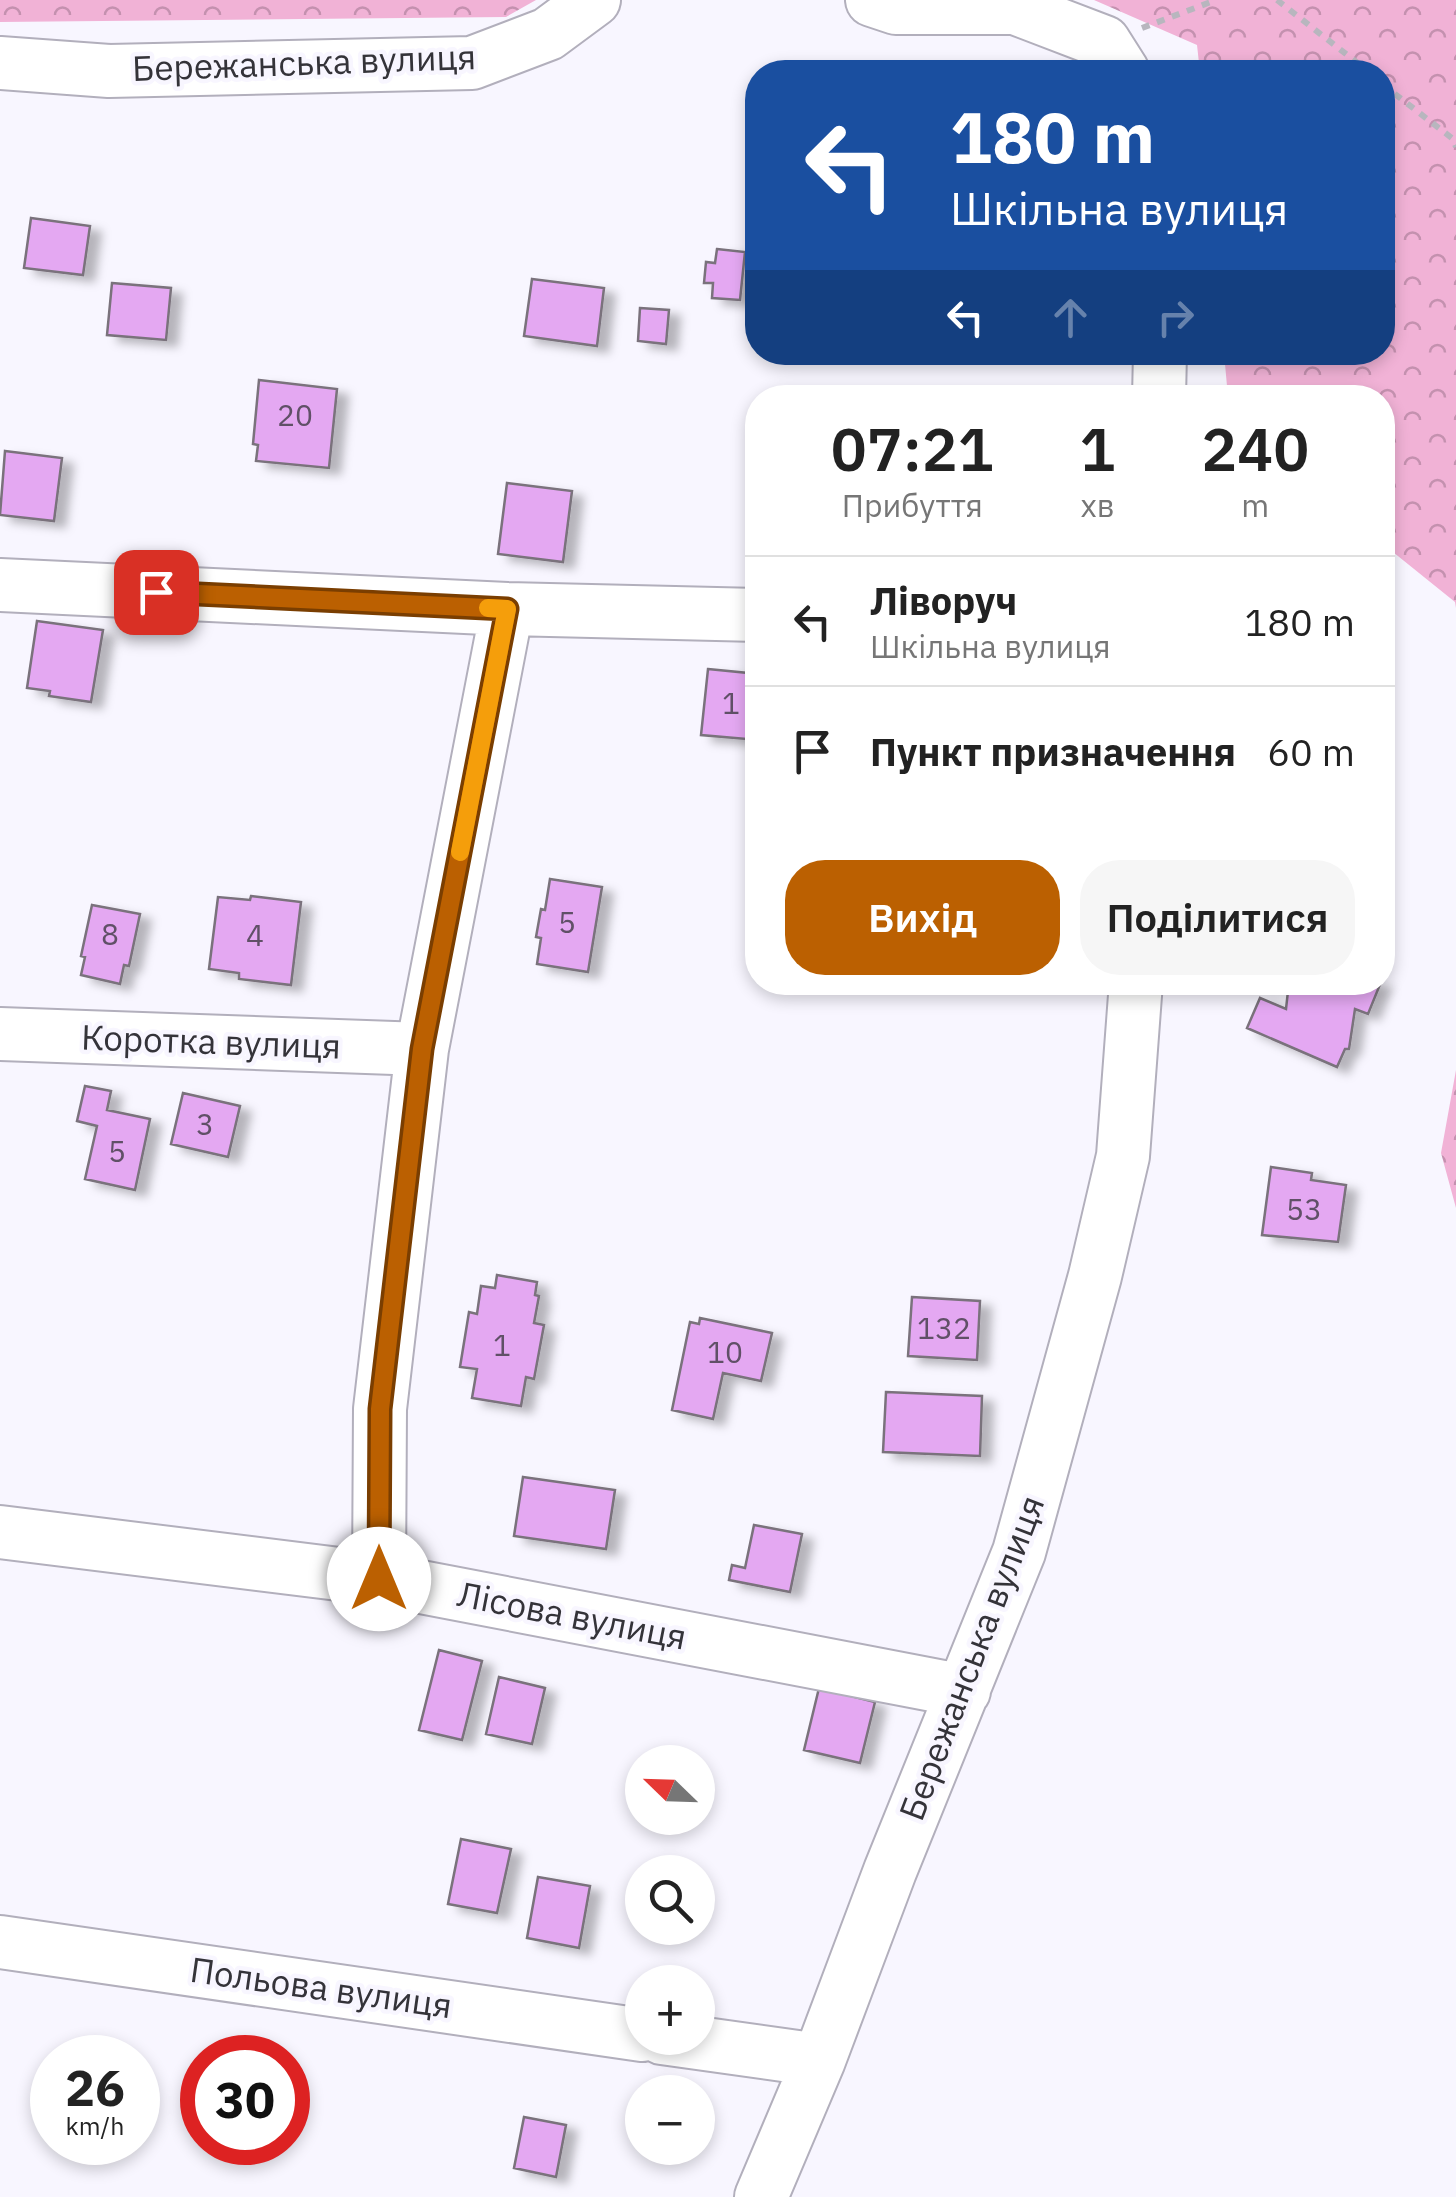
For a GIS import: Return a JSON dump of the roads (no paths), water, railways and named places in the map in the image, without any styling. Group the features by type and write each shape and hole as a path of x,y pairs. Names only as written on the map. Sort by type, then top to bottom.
{"street":[{"name":"Бережанська вулиця","path":"0,64 109,71 472,63 548,34 594,0"},
{"path":"872,0 896,8 1015,8 1114,57"},
{"path":"0,585 507,609 745,615"},
{"path":"379,1579 380,1409 422,1049 507,609"},
{"name":"Бережанська вулиця","path":"761,2197 819,2060 1018,1552 1095,1276 1123,1156 1135,995"},
{"name":"Коротка вулиця","path":"0,1034 422,1049"},
{"name":"Лісова вулиця","path":"0,1532 379,1579 964,1691"},
{"name":"Польова вулиця","path":"0,1942 625,2033"},
{"path":"715,2045 819,2060"}]}
